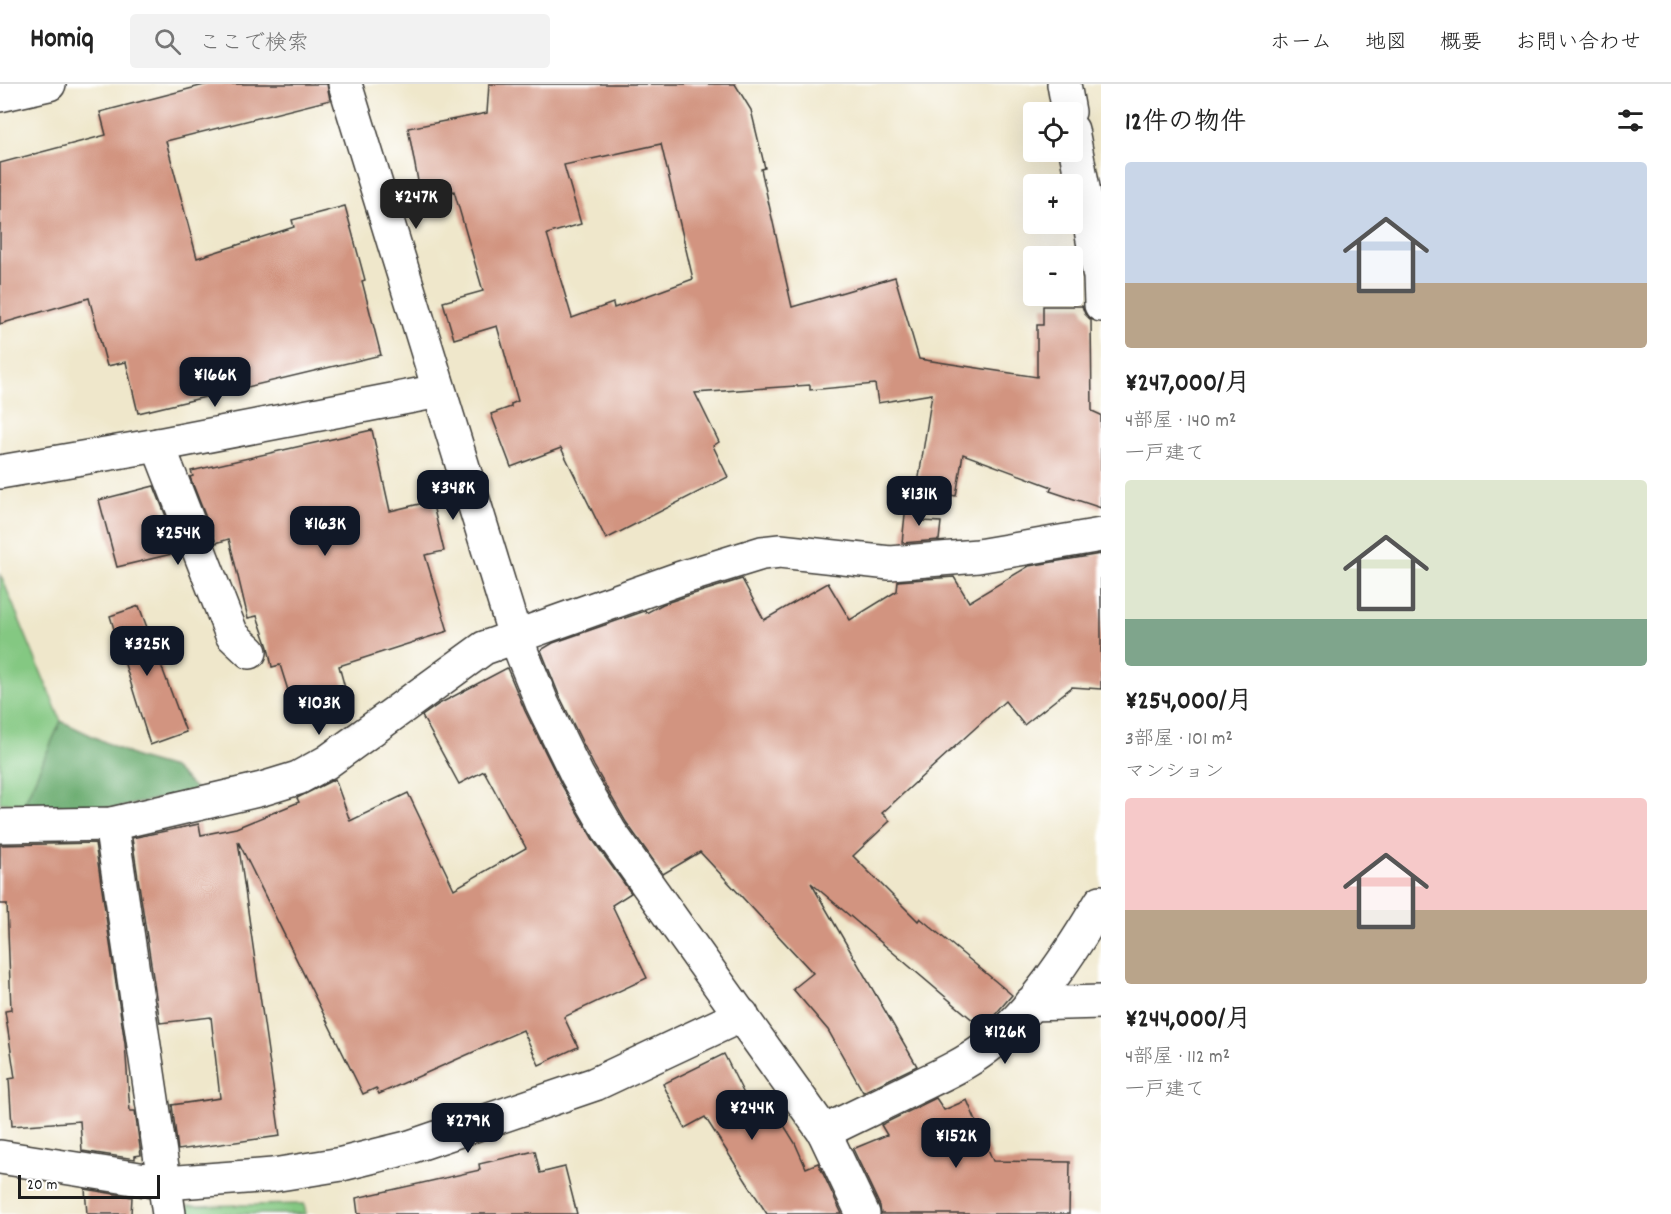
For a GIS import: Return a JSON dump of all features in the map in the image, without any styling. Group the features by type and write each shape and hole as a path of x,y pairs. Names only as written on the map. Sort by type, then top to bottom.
{"street":[{"path":"0,95 49,84"},
{"path":"345,84 515,636 547,713 577,776 610,832 824,1132 863,1214"},
{"path":"1064,84 1067,102"},
{"path":"1078,162 1100,277 1101,305"},
{"path":"0,472 158,445 439,391"},
{"path":"158,445 232,635 250,652"},
{"path":"0,826 111,824 262,789 298,778 327,762 484,648 681,578 762,553 780,551 890,563 978,556 1101,535"},
{"path":"111,824 167,1199"},
{"path":"824,1132 952,1070 986,1048 1013,1025 1030,1004 1080,937 1101,902"},
{"path":"1030,1004 1101,1002"},
{"path":"0,1157 167,1199 273,1175 342,1164 407,1148 595,1084 742,1015"}],"green space":[{"path":"0,573 61,721 24,804 0,803"},
{"path":"61,721 138,758 173,768 197,790 117,808 24,804"},
{"path":"304,1204 306,1214 182,1214 188,1206"}],"building":[{"path":"208,84 327,84 330,100 166,141 197,258 294,227 292,220 345,206 365,280 362,281 381,355 138,413 126,362 107,366 89,298 0,324 0,163 106,135 100,112"},
{"path":"489,84 735,84 751,110 765,168 761,169 792,307 895,277 919,359 1037,377 1037,325 1043,325 1043,306 1082,306 1085,314 1091,320 1092,411 1101,415 1101,508 1050,491 1052,487 963,454 956,496 917,490 932,394 878,403 875,384 810,390 810,385 695,393 719,442 713,446 728,477 606,539 561,448 511,467 491,414 511,407 511,404 518,401 497,326 454,339 443,302 483,291 454,191 421,197 408,128 487,113","holes":["661,144 693,279 614,308 613,303 572,318 547,234 581,224 564,165"]},
{"path":"372,430 390,511 432,501 444,551 425,555 448,631 339,666 345,688 292,703 280,665 272,667 268,647 257,616 248,618 229,539 216,543 190,477 193,476 191,471"},
{"path":"154,486 180,552 117,567 99,500"},
{"path":"907,496 922,521 941,522 939,540 902,543"},
{"path":"1101,554 1101,689 1072,687 1024,725 1005,701 882,813 890,821 853,856 918,921 920,918 1012,995 993,1017 981,1027 811,883 917,1066 863,1092 828,1030 793,989 813,973 700,852 663,874 626,822 594,766 559,695 541,650 553,643 645,611 646,613 663,604 742,579 764,620 828,583 850,620 897,591 898,581 954,577 969,602 1029,566"},
{"path":"139,606 186,732 150,745 110,616"},
{"path":"507,668 525,711 561,784 595,843 631,893 612,905 647,978 564,1017 578,1047 539,1065 523,1030 379,1094 376,1088 363,1094 238,841 280,1136 178,1150 172,1105 220,1098 211,1017 160,1023 132,838 199,824 201,835 236,828 299,802 297,798 335,779 350,821 408,793 454,889 526,848 484,771 459,784 422,716 439,704"},
{"path":"95,843 125,1044 130,1111 135,1111 141,1155 135,1156 135,1159 82,1151 80,1121 12,1126 9,1079 15,1078 5,1011 11,1010 7,904 0,904 0,845"},
{"path":"724,1054 751,1108 767,1098 795,1143 806,1168 818,1163 842,1214 767,1214 705,1117 685,1128 663,1084"},
{"path":"936,1098 944,1110 967,1100 993,1161 1070,1162 1069,1214 881,1214 880,1206 853,1149 887,1135 881,1125"},
{"path":"535,1151 540,1173 565,1167 577,1214 358,1214 356,1198 480,1170 479,1164"},
{"path":"85,1189 132,1197 131,1214 87,1214"}]}
